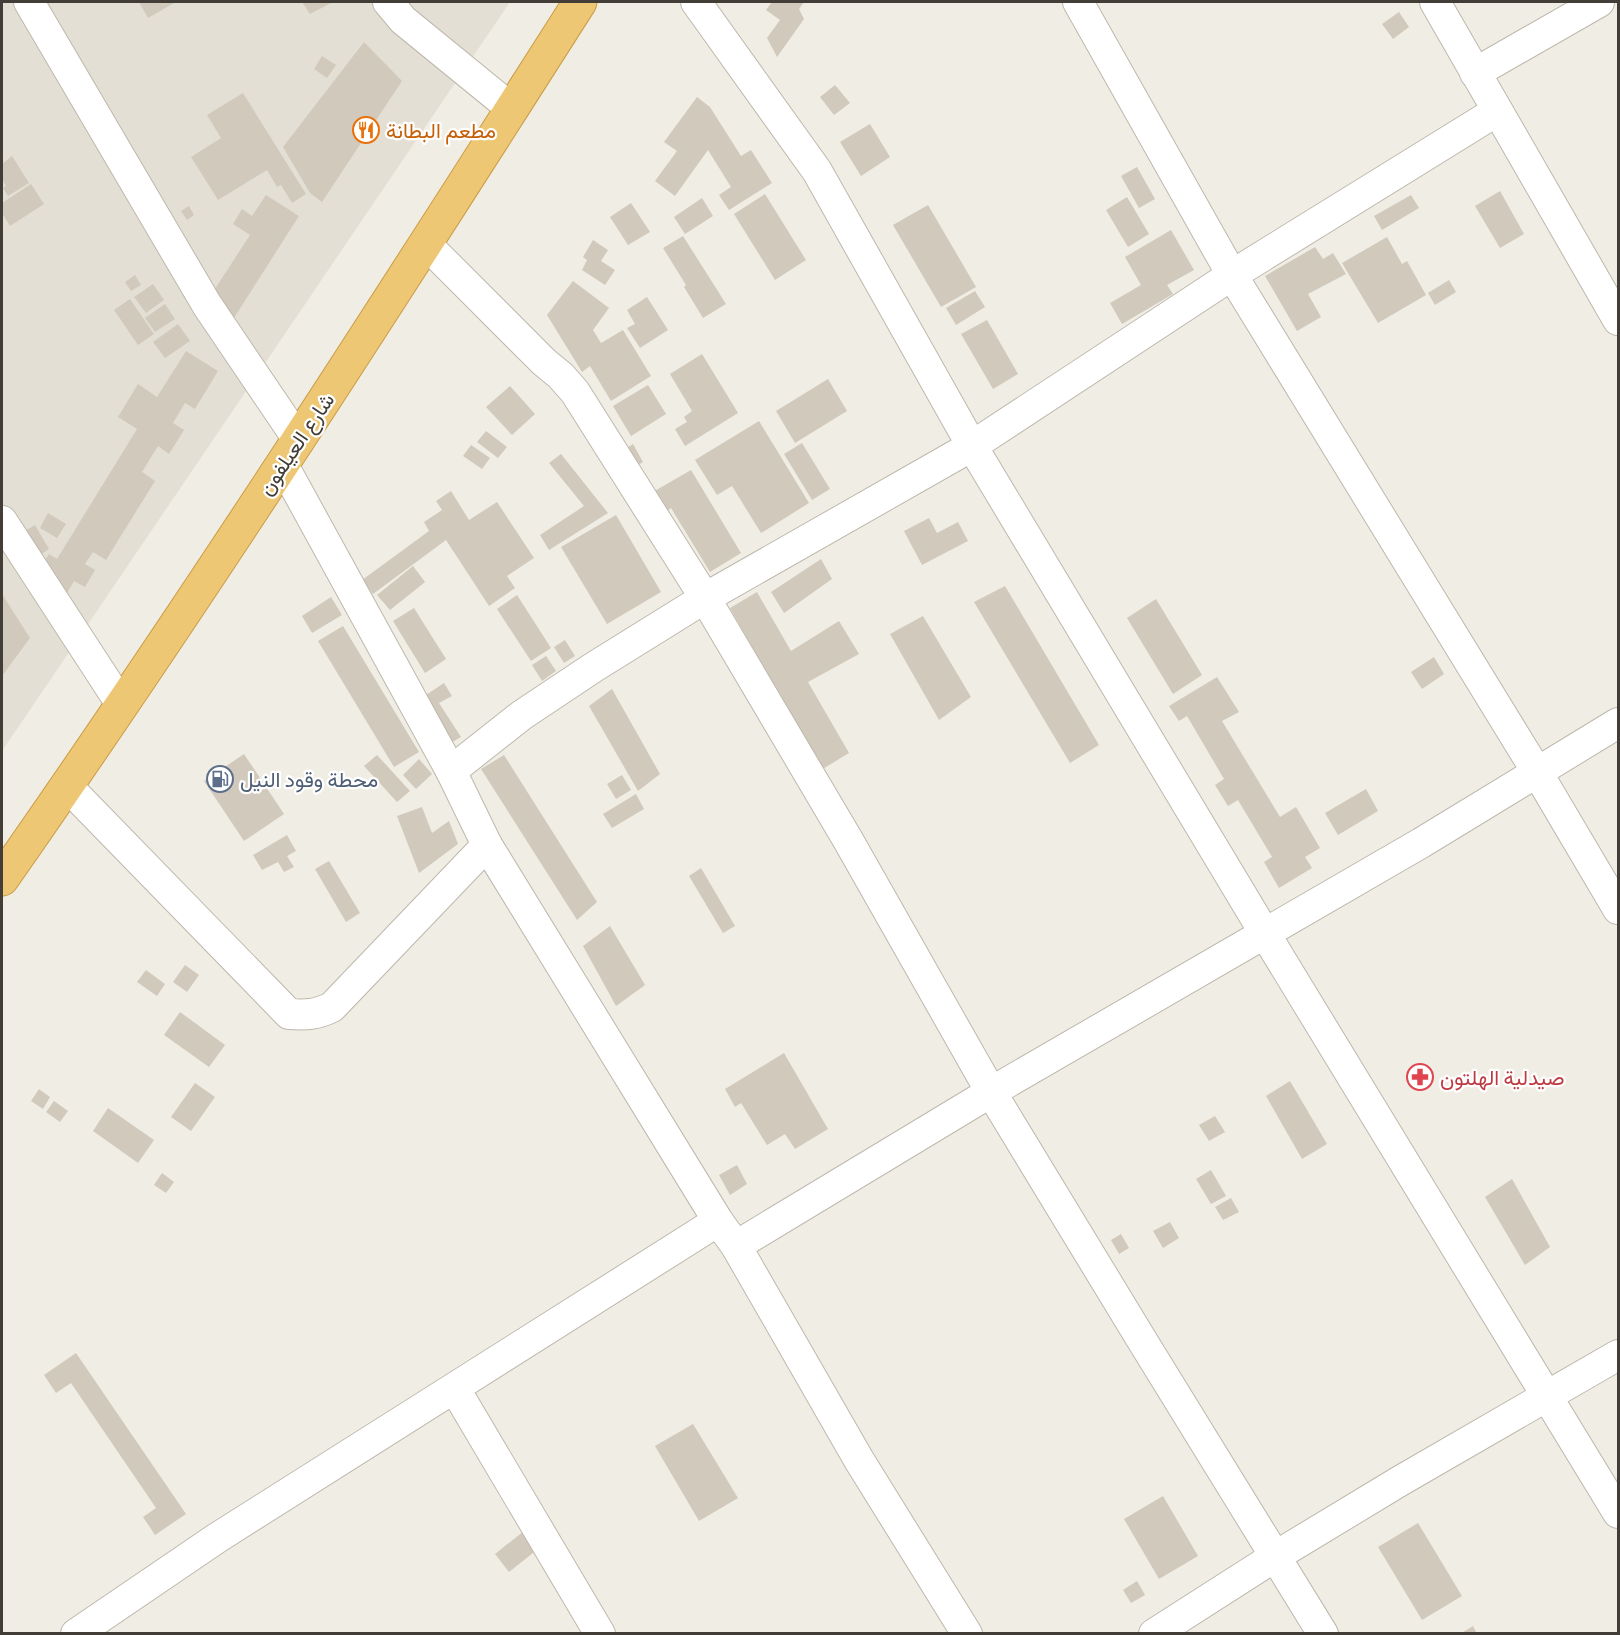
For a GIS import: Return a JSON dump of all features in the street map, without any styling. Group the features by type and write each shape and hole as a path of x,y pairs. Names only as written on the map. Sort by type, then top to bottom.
{"highway":[{"name":"شارع العيلفون","path":"2,879 291,453 580,2"}],"street":[{"path":"29,2 291,453 487,845 718,1221 736,1246 860,1460 967,1634"},
{"path":"387,2 403,20 512,109"},
{"path":"696,2 817,171 972,446 1264,932 1618,1513"},
{"path":"1078,2 1232,275 1537,772 1618,909"},
{"path":"1435,2 1618,320"},
{"path":"1475,73 1599,2"},
{"path":"451,771 522,715 705,598 972,446 1232,275 1497,111"},
{"path":"426,244 575,392 705,598 848,840 992,1092 1323,1634"},
{"path":"2,521 121,704"},
{"path":"736,1246 992,1092 1264,932 1421,843 1618,723"},
{"path":"67,786 289,1014 310,1016 319,1014 332,1006 487,845"},
{"path":"76,1634 218,1538 718,1221"},
{"path":"1154,1634 1276,1556 1400,1481 1618,1355"},
{"path":"455,1389 600,1634"}],"shaded area":[{"path":"2,2 510,2 2,751"}],"building":[{"path":"139,2 176,2 148,18"},
{"path":"302,2 333,2 310,14"},
{"path":"772,2 804,2 799,9 804,19 777,57 767,38 780,20 766,10"},
{"path":"1399,12 1409,27 1393,39 1382,24"},
{"path":"364,42 402,81 322,202 310,193 283,147"},
{"path":"322,56 336,65 327,78 314,69"},
{"path":"835,85 850,103 834,115 820,97"},
{"path":"243,93 306,194 292,203 281,185 277,187 267,170 218,200 191,157 221,138 207,115"},
{"path":"697,97 710,107 741,156 751,150 772,183 729,210 719,195 731,187 708,150 675,196 655,181 677,151 664,142"},
{"path":"870,124 890,157 861,176 840,142"},
{"path":"12,156 29,183 8,196 3,188 6,186 2,179 2,164"},
{"path":"1137,167 1155,199 1139,208 1121,176"},
{"path":"31,184 44,204 10,226 2,213 2,203"},
{"path":"1500,191 1524,234 1500,248 1475,206"},
{"path":"765,194 806,260 775,280 734,214"},
{"path":"266,195 299,216 232,321 209,298 250,235 233,224 242,209 252,216"},
{"path":"1411,195 1419,208 1382,230 1374,216"},
{"path":"1127,197 1149,234 1128,247 1106,210"},
{"path":"702,198 713,216 685,234 674,217"},
{"path":"631,203 650,232 628,245 610,217"},
{"path":"928,205 976,287 941,307 893,225"},
{"path":"189,206 194,215 187,220 181,211"},
{"path":"1171,230 1194,270 1167,285 1173,294 1122,324 1110,303 1141,285 1125,257"},
{"path":"683,236 726,304 703,318 663,248"},
{"path":"1387,237 1402,264 1407,261 1426,295 1378,323 1342,263"},
{"path":"593,240 608,250 601,261 615,270 605,285 582,270 587,260 583,257"},
{"path":"1315,247 1323,259 1333,253 1346,274 1308,294 1321,317 1297,331 1265,276"},
{"path":"135,275 141,285 131,291 125,282"},
{"path":"1449,280 1456,292 1435,305 1428,293"},
{"path":"573,281 609,308 593,330 601,343 623,330 651,376 611,401 590,366 582,372 547,315"},
{"path":"153,284 164,300 146,313 134,297"},
{"path":"975,291 985,307 956,325 946,308"},
{"path":"647,297 668,330 640,348 627,328 635,324 627,310"},
{"path":"130,299 154,334 138,345 114,310"},
{"path":"165,304 175,319 155,332 145,318"},
{"path":"987,320 1018,374 993,389 961,334"},
{"path":"178,324 190,341 165,358 153,342"},
{"path":"186,351 218,371 195,409 185,403 173,423 184,430 169,454 158,446 142,472 155,481 106,560 93,552 85,564 95,570 85,587 74,581 63,600 40,568 49,554 57,559 137,429 118,417 138,384 157,397"},
{"path":"702,354 738,413 685,446 675,429 687,422 684,417 692,411 670,374"},
{"path":"828,379 847,411 795,443 776,411"},
{"path":"648,385 666,414 631,436 613,406"},
{"path":"510,386 535,414 512,435 486,407"},
{"path":"759,421 809,503 761,533 732,486 717,495 695,460"},
{"path":"486,431 507,447 498,458 477,442"},
{"path":"802,443 830,489 812,500 784,454"},
{"path":"633,444 643,462 629,471 618,454"},
{"path":"471,445 490,458 482,469 463,456"},
{"path":"561,454 608,513 549,550 540,535 584,506 549,463"},
{"path":"691,470 741,553 710,572 671,508 666,512 653,492"},
{"path":"451,491 469,520 497,502 534,558 507,576 515,588 489,606 446,540 373,594 362,580 429,531 424,522 442,510 436,501"},
{"path":"48,513 66,524 57,538 40,528"},
{"path":"616,515 661,592 607,624 561,547"},
{"path":"929,518 937,533 958,522 968,541 922,565 904,531"},
{"path":"35,525 49,549 34,559 19,534"},
{"path":"821,559 832,579 784,613 771,592"},
{"path":"413,566 425,582 390,610 377,595"},
{"path":"1005,586 1099,745 1070,763 974,602"},
{"path":"757,592 791,651 839,621 859,654 808,682 849,753 821,770 730,608"},
{"path":"2,594 30,638 2,676"},
{"path":"517,595 551,648 531,661 497,609"},
{"path":"331,597 342,615 312,633 302,616"},
{"path":"1156,599 1202,675 1173,694 1127,618"},
{"path":"414,608 446,659 425,673 393,621"},
{"path":"923,616 971,697 939,720 890,634"},
{"path":"343,626 419,752 394,767 318,641"},
{"path":"565,640 575,656 564,663 554,647"},
{"path":"546,656 556,671 542,681 532,665"},
{"path":"1434,657 1444,674 1422,689 1411,672"},
{"path":"1217,677 1239,712 1222,721 1280,817 1296,807 1320,848 1305,857 1312,868 1279,888 1264,862 1272,857 1238,800 1228,806 1215,785 1224,779 1187,716 1179,721 1169,706"},
{"path":"444,683 452,696 439,703 461,737 449,744 420,699"},
{"path":"612,689 660,774 638,791 589,706"},
{"path":"244,754 284,814 244,841 204,781"},
{"path":"377,755 410,791 397,802 364,766"},
{"path":"504,755 597,902 577,920 481,769"},
{"path":"419,759 432,774 416,789 403,775"},
{"path":"622,775 631,790 616,799 607,784"},
{"path":"1366,789 1378,811 1338,835 1325,813"},
{"path":"636,794 644,809 612,828 603,814"},
{"path":"422,807 432,833 449,821 458,844 419,873 397,816"},
{"path":"287,835 296,851 287,856 294,867 284,872 278,862 262,870 253,855"},
{"path":"329,861 360,913 346,922 315,869"},
{"path":"701,868 735,926 723,933 689,876"},
{"path":"610,926 645,985 616,1006 583,946"},
{"path":"185,965 199,975 187,992 173,982"},
{"path":"146,970 165,984 157,996 137,982"},
{"path":"180,1012 225,1045 209,1067 164,1035"},
{"path":"784,1053 828,1129 795,1149 785,1134 767,1145 741,1103 735,1107 725,1089"},
{"path":"1290,1081 1327,1144 1302,1159 1266,1096"},
{"path":"195,1083 215,1097 191,1131 171,1117"},
{"path":"39,1089 50,1097 43,1109 31,1101"},
{"path":"54,1101 68,1111 60,1122 46,1112"},
{"path":"108,1108 154,1140 138,1163 93,1131"},
{"path":"1215,1116 1225,1132 1209,1141 1199,1125"},
{"path":"737,1165 747,1184 730,1195 719,1175"},
{"path":"1211,1170 1226,1196 1211,1204 1196,1179"},
{"path":"162,1173 174,1182 166,1193 154,1185"},
{"path":"1512,1179 1550,1247 1525,1265 1485,1197"},
{"path":"1231,1198 1239,1212 1223,1220 1215,1207"},
{"path":"1170,1222 1179,1238 1163,1248 1153,1231"},
{"path":"1121,1234 1129,1248 1119,1254 1111,1240"},
{"path":"76,1353 186,1514 155,1535 143,1517 156,1508 71,1383 56,1393 44,1375"},
{"path":"693,1424 738,1498 699,1521 655,1446"},
{"path":"1163,1496 1198,1556 1159,1579 1124,1519"},
{"path":"1418,1523 1462,1596 1422,1620 1378,1547"},
{"path":"524,1531 538,1549 509,1572 495,1554"},
{"path":"1137,1581 1145,1595 1131,1603 1123,1590"},
{"path":"1473,1626 1477,1634 1460,1634"}],"place":[{"name":"مطعم البطانة","path":"366,130"},
{"name":"محطة وقود النيل","path":"220,779"},
{"name":"صيدلية الهلتون","path":"1420,1077"}]}
